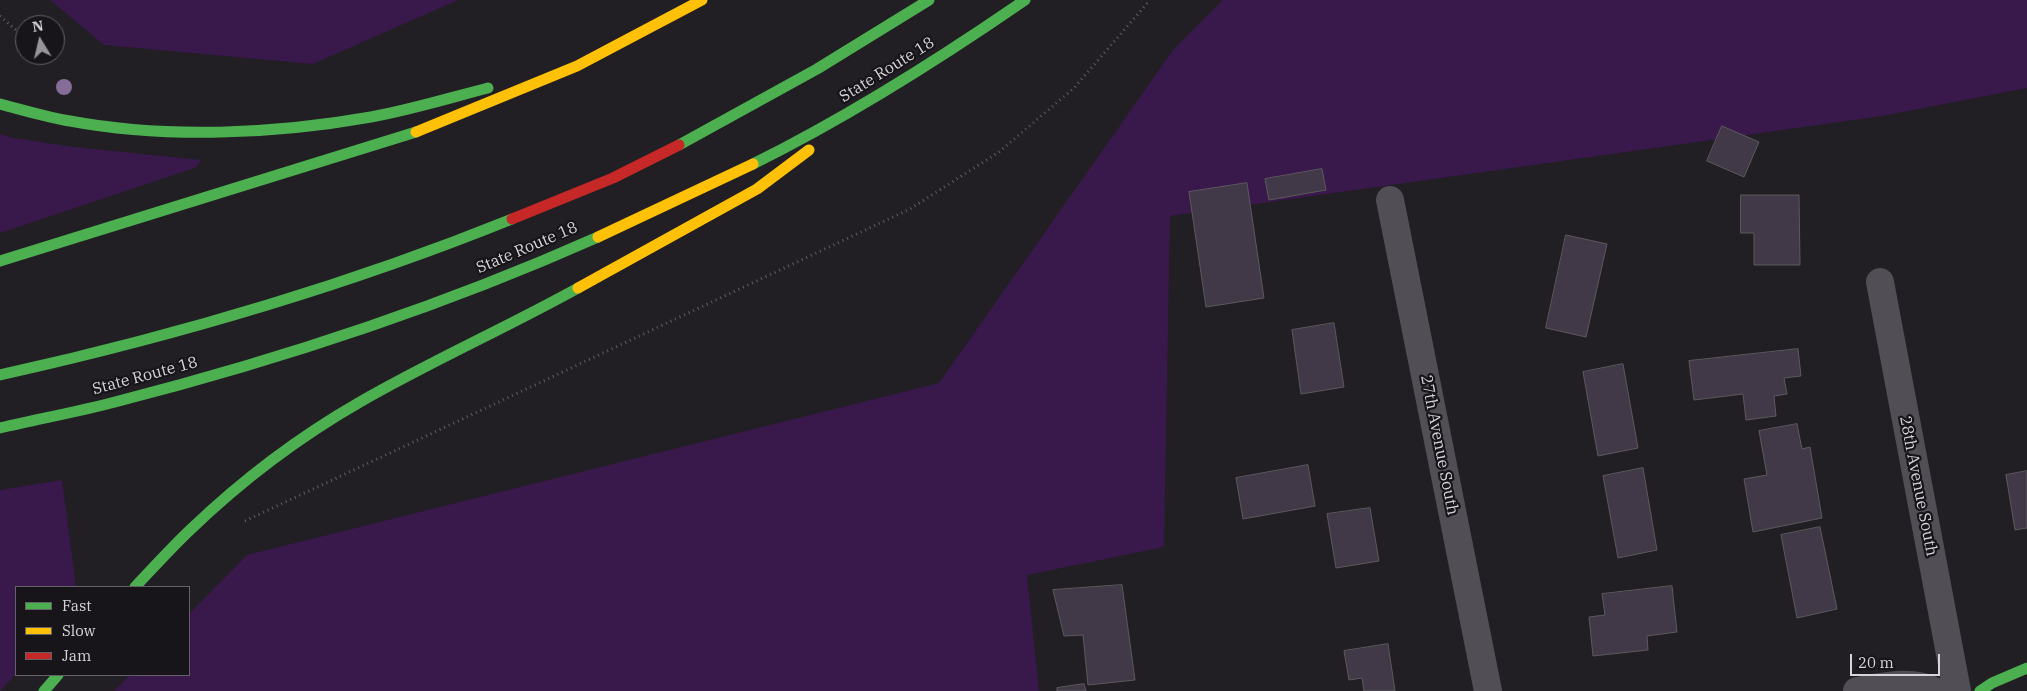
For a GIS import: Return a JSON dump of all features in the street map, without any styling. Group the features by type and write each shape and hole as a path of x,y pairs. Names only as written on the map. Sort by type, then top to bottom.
{"main road":[{"path":"0,261 407,136 577,66 702,0"},
{"name":"State Route 18","path":"0,375 135,345 247,314 369,274 494,227 626,172 753,106 888,27 929,0"},
{"name":"State Route 18","path":"0,428 115,402 227,371 350,332 462,293 681,200 815,133 902,82 1025,0"},
{"path":"0,104 70,121 132,129 189,133 267,130 371,117 577,66"},
{"path":"136,586 190,530 245,481 358,403 403,378 553,302 757,189 902,82"},
{"path":"1980,691 1992,683 2027,668"},
{"path":"44,691 57,676"}],"street":[{"name":"27th Avenue South","path":"1390,200 1488,691"},
{"name":"28th Avenue South","path":"1880,282 1957,691"},
{"path":"1857,691 1909,685 1934,691"}],"path":[{"path":"241,522 250,520 910,209 999,152 1074,88 1150,0"},
{"path":"0,16 15,29"}],"shaded area":[{"path":"50,0 458,0 313,64 104,45"},
{"path":"1223,0 2027,0 2027,88 1882,116 1170,216 1164,547 1027,575 1039,691 114,691 129,676 190,676 190,613 247,555 939,383 1173,50"},
{"path":"0,134 14,138 74,147 201,160 197,167 0,233"},
{"path":"62,480 76,586 15,586 15,675 0,691 0,490"}],"building":[{"path":"1722,126 1759,142 1744,177 1707,161"},
{"path":"1322,169 1326,190 1269,200 1265,179"},
{"path":"1247,183 1264,298 1206,307 1189,192"},
{"path":"1741,195 1799,195 1800,265 1754,265 1754,233 1741,233"},
{"path":"1566,235 1607,244 1586,337 1546,328"},
{"path":"1334,323 1344,387 1301,394 1292,330"},
{"path":"1798,349 1801,376 1784,378 1787,394 1774,396 1776,416 1746,420 1743,394 1694,400 1689,361"},
{"path":"1623,364 1638,448 1598,456 1583,372"},
{"path":"1797,424 1802,449 1810,447 1822,518 1753,532 1744,479 1767,475 1759,431"},
{"path":"1308,465 1315,506 1243,519 1236,478"},
{"path":"1643,468 1657,550 1618,558 1603,476"},
{"path":"2027,471 2027,528 2015,530 2006,475"},
{"path":"1370,508 1379,561 1336,568 1327,514"},
{"path":"1820,527 1837,609 1797,618 1781,535"},
{"path":"1122,585 1135,680 1088,685 1083,635 1064,636 1053,590"},
{"path":"1672,586 1677,632 1647,636 1648,650 1593,656 1589,617 1605,615 1602,594"},
{"path":"1388,644 1395,691 1364,691 1362,678 1349,680 1344,651"},
{"path":"1084,684 1086,691 1057,691 1057,688"}],"traffic: fast":[{"path":"679,145 817,69 929,0"},
{"path":"753,164 823,127 892,87 1025,0"},
{"path":"0,104 52,118 107,127 182,132 220,132 297,127 371,117 488,88"},
{"path":"0,261 416,132"},
{"path":"0,375 130,344 259,308 387,266 512,219"},
{"path":"0,428 115,402 299,350 480,286 598,237"},
{"path":"136,586 209,512 250,477 315,430 387,387 578,288"},
{"path":"1980,691 1992,683 2027,668"},
{"path":"44,691 57,676"}],"traffic: slow":[{"path":"416,132 577,66 702,0"},
{"path":"578,288 757,189 809,150"},
{"path":"598,237 753,164"}],"traffic: jam":[{"path":"512,219 613,178 679,145"}]}
